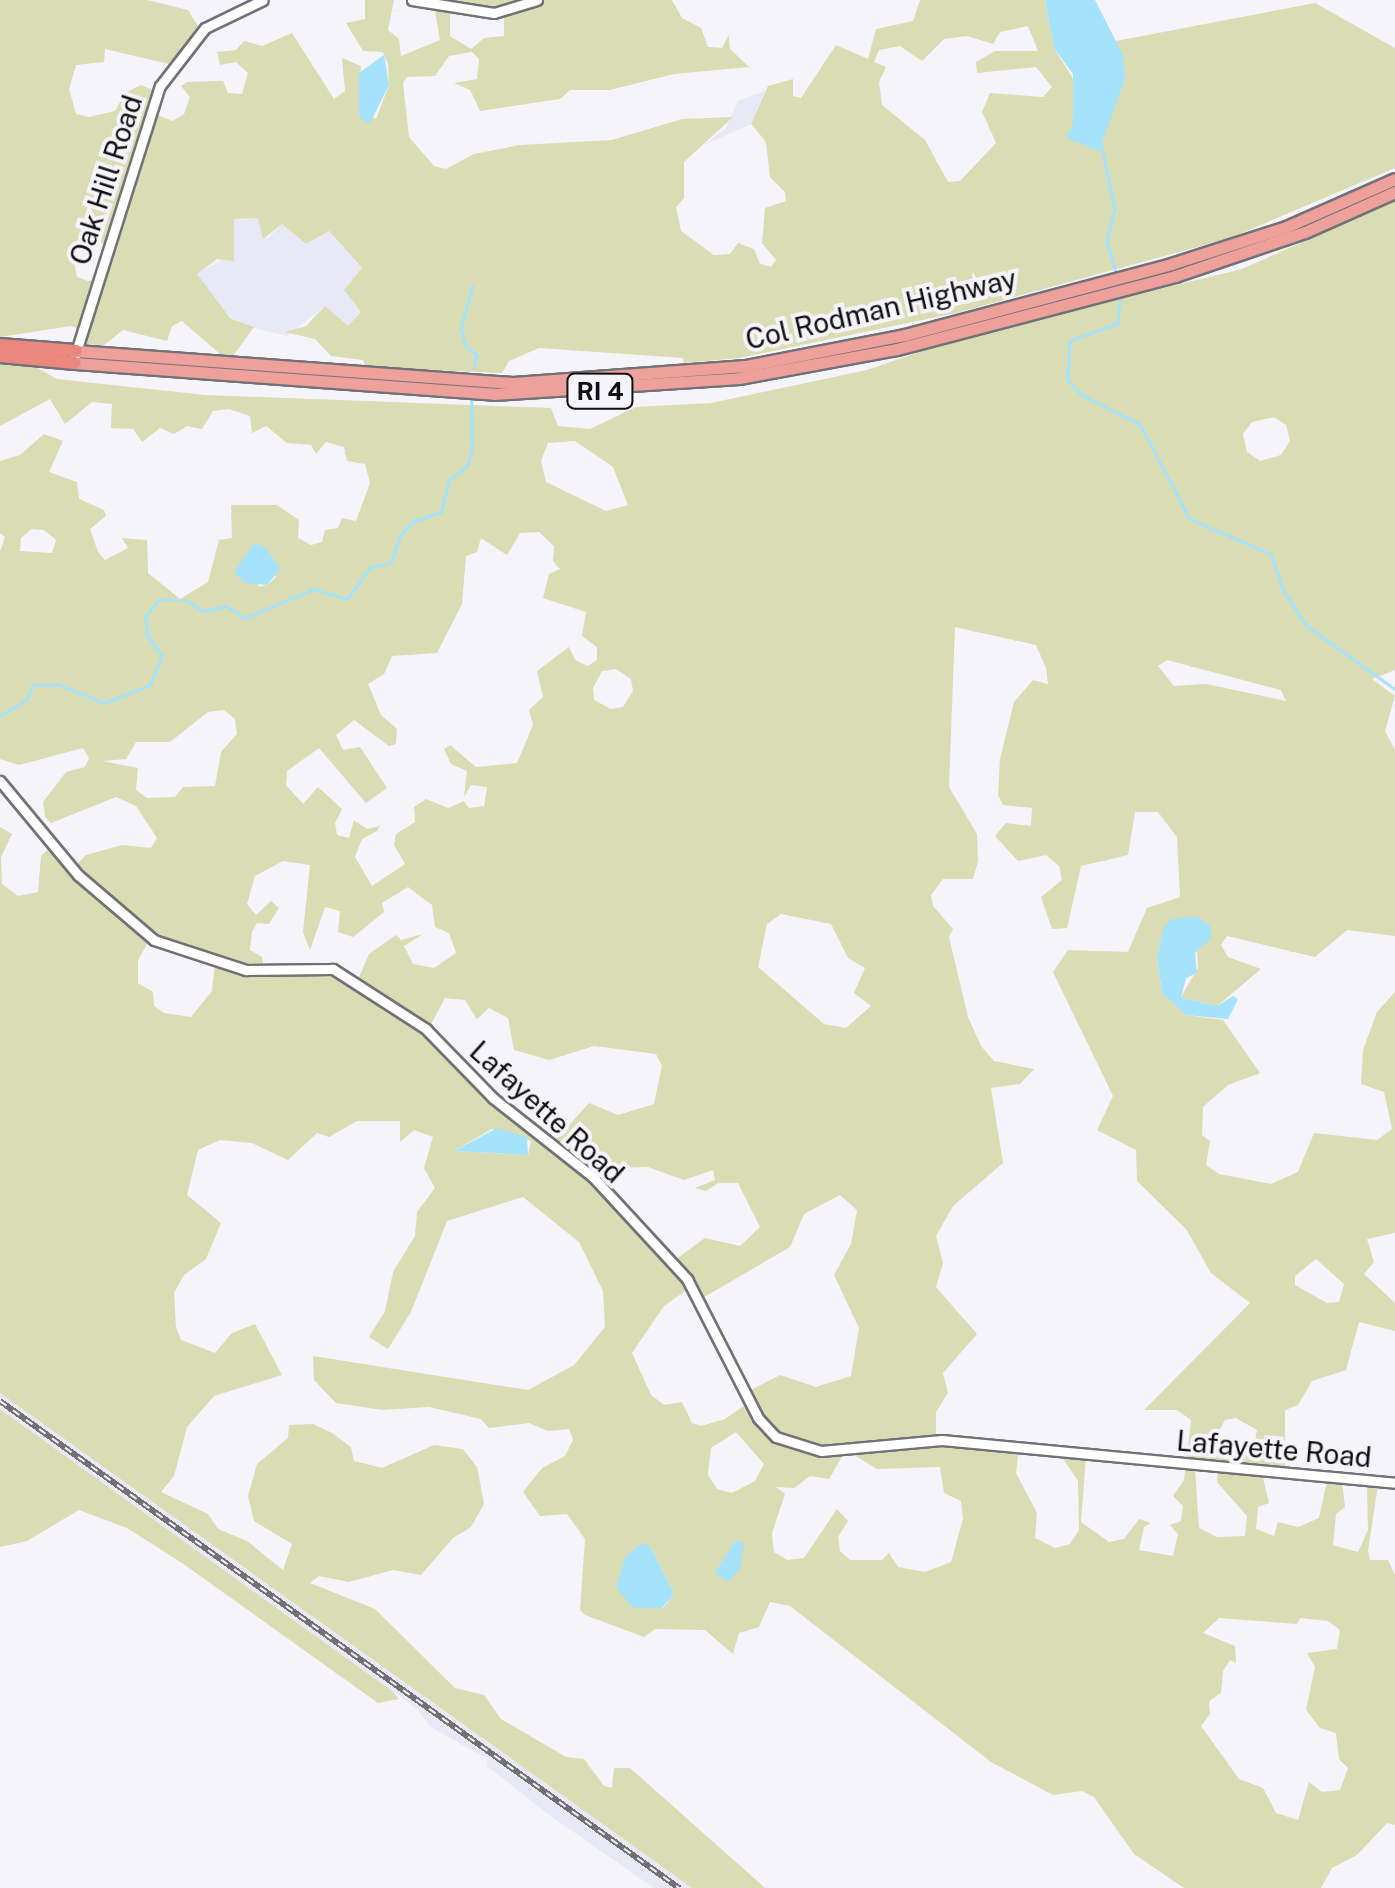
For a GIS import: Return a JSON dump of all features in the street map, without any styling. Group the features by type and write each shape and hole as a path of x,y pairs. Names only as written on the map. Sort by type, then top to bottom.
{"highway":[{"name":"Col Rodman Highway","path":"1119,285 1286,228 1395,179"},
{"name":"Col Rodman Highway","path":"0,356 75,357 412,379 612,379 745,366 875,342 1119,285 1281,242 1395,192"},
{"name":"Col Rodman Highway","path":"0,345 75,357"}],"street":[{"name":"Oak Hill Road","path":"75,357 160,86 205,28 263,0"},
{"path":"412,0 484,13 537,0"},
{"name":"Lafayette Road","path":"0,782 78,875 154,940 246,970 333,969 426,1029 492,1098 593,1177 688,1279 750,1404 776,1437 820,1451 942,1440 1395,1484"}],"shaded area":[{"path":"765,91 751,124 704,145 726,128 738,101"},
{"path":"259,218 267,239 282,224 305,244 329,231 362,269 361,312 348,327 325,306 287,336 238,324 200,286 198,273 231,255 234,219"},
{"path":"0,1393 692,1888 654,1888 548,1814 487,1766 487,1759 431,1727 417,1709 0,1409"}],"green space":[{"path":"0,0 147,0 188,10 201,31 173,65 105,49 104,62 76,65 69,89 76,114 89,117 115,111 125,93 141,85 159,93 152,113 173,121 184,114 190,97 181,86 187,82 223,81 228,93 242,94 248,73 236,62 220,65 217,52 236,50 244,41 262,46 292,33 334,99 345,91 342,58 361,66 359,109 376,119 389,85 388,64 383,52 363,51 346,23 365,19 365,0 394,0 388,30 399,39 401,56 440,40 434,5 450,10 450,36 471,49 484,38 504,36 504,13 454,8 455,0 672,0 682,18 701,28 708,47 722,48 729,35 730,49 749,67 674,74 610,90 570,90 560,99 480,111 470,90 454,83 477,79 479,59 472,52 449,56 435,76 407,77 403,83 409,137 434,166 446,169 474,154 520,145 612,140 682,119 733,117 684,162 684,198 676,207 681,231 714,255 730,254 738,243 754,249 760,264 771,267 776,260 762,243 765,208 786,201 785,192 770,177 766,142 751,124 768,86 793,79 793,96 801,98 836,45 868,59 876,29 913,21 920,0 1045,0 1054,48 1104,129 1125,79 1116,41 1315,3 1395,48 1395,168 1230,238 956,313 739,358 684,363 683,358 539,348 509,361 502,373 365,367 363,360 331,356 315,339 285,332 306,326 325,306 348,326 361,312 344,290 362,268 329,231 306,244 282,224 263,239 258,218 234,219 234,261 217,259 197,274 231,319 254,327 233,356 220,354 182,321 172,326 167,341 123,330 104,345 79,344 82,330 71,326 0,337","holes":["1028,26 1038,51 995,51 976,62 977,73 1036,67 1052,87 1043,97 990,93 982,112 996,143 960,181 948,182 925,140 882,105 879,82 886,67 874,62 879,50 900,46 922,61 944,39 967,36 993,44 1000,32","86,232 107,246 96,280 88,281 77,277 71,247"]},
{"path":"1395,201 1395,670 1372,679 1395,696 1385,731 1395,750 1395,936 1347,930 1315,957 1227,936 1221,945 1228,957 1261,969 1217,1006 1181,997 1198,968 1195,916 1164,929 1157,958 1162,993 1186,1015 1223,1020 1260,1073 1228,1085 1203,1107 1202,1135 1210,1141 1206,1165 1219,1174 1271,1184 1298,1172 1314,1133 1377,1140 1392,1129 1384,1092 1361,1084 1363,1050 1377,1012 1395,992 1395,1233 1367,1239 1374,1262 1364,1274 1395,1303 1395,1331 1359,1322 1346,1370 1312,1381 1298,1405 1285,1410 1285,1475 1262,1474 1269,1503 1258,1507 1256,1529 1274,1536 1278,1522 1298,1527 1319,1518 1327,1481 1342,1482 1345,1507 1336,1514 1333,1545 1358,1552 1368,1530 1367,1483 1378,1485 1368,1551 1370,1560 1388,1560 1395,1575 1395,1825 1387,1823 1357,1855 1332,1868 1321,1888 1184,1888 1134,1854 1094,1797 1082,1791 1053,1795 991,1762 790,1606 770,1602 759,1627 739,1633 733,1654 705,1630 655,1629 644,1637 585,1615 580,1610 585,1539 567,1514 540,1516 523,1492 542,1468 565,1456 573,1440 569,1429 548,1431 529,1423 489,1428 481,1419 429,1407 382,1410 336,1403 314,1380 313,1356 528,1390 574,1365 605,1327 603,1291 579,1242 523,1197 447,1221 411,1312 388,1349 369,1337 385,1311 393,1272 415,1236 417,1212 435,1188 424,1168 433,1137 414,1130 400,1142 400,1121 357,1121 329,1137 317,1133 288,1160 252,1143 220,1140 198,1150 187,1195 221,1223 206,1259 184,1275 174,1293 176,1327 181,1340 215,1353 232,1333 255,1324 282,1375 214,1396 187,1427 174,1476 161,1492 208,1514 218,1529 247,1541 283,1570 292,1544 254,1521 248,1496 257,1464 288,1438 289,1425 313,1424 351,1447 354,1461 382,1468 434,1445 463,1449 477,1467 484,1504 471,1527 453,1538 421,1575 393,1570 349,1582 319,1576 310,1583 375,1609 455,1688 484,1695 501,1719 566,1757 584,1759 604,1786 612,1788 614,1768 630,1768 765,1888 692,1888 0,1393 0,827 12,834 1,857 2,884 18,896 38,892 41,856 53,845 74,867 86,855 122,845 151,848 157,838 136,806 116,797 51,823 45,817 43,802 66,772 85,767 89,758 83,748 19,765 0,759 0,552 5,537 0,533 0,461 20,455 44,434 63,441 49,472 77,482 79,499 104,510 106,516 90,529 98,552 105,560 128,548 122,538 147,540 148,573 180,599 208,582 219,540 232,538 231,505 277,505 299,520 298,538 311,545 322,542 325,530 338,528 342,518 356,521 370,483 365,464 347,461 344,447 326,442 316,454 311,445 287,443 266,426 252,433 250,416 229,409 213,411 202,429 187,426 174,434 160,428 142,442 133,429 111,428 112,404 92,402 65,424 50,399 0,426 0,364 34,366 57,379 205,395 551,408 558,426 590,429 636,407 711,403 867,370 970,335 1242,269","holes":["1274,417 1286,425 1290,441 1281,455 1260,461 1247,452 1243,434 1252,422","575,441 613,467 628,505 606,511 546,482 541,461 548,443","31,529 44,530 56,540 52,553 20,551 21,538","539,532 554,546 553,561 560,569 549,574 543,598 586,612 582,636 597,647 597,660 588,666 575,660 569,647 537,671 543,697 529,710 533,725 517,763 476,767 450,745 444,749 451,764 467,771 464,797 471,785 487,787 484,806 469,808 464,801 448,808 426,799 414,807 415,822 396,834 394,845 405,864 372,886 355,857 362,839 380,826 367,829 354,820 349,838 337,835 335,823 342,809 318,787 303,804 286,785 287,771 319,748 366,803 387,788 360,747 343,750 336,735 354,720 389,746 396,744 397,729 381,715 368,684 384,674 392,656 437,653 462,604 466,556 477,552 481,538 507,555 520,533","254,544 276,577 259,587 246,561","955,627 1036,645 1046,668 1048,684 1033,680 1014,702 1000,759 998,795 1003,805 1032,808 1031,826 1006,823 995,836 1018,861 1046,855 1059,866 1062,880 1041,897 1052,929 1067,928 1081,866 1128,855 1135,812 1158,812 1177,837 1180,897 1147,908 1128,952 1068,950 1053,972 1113,1096 1097,1130 1136,1150 1137,1181 1186,1229 1211,1273 1250,1303 1144,1410 1177,1410 1191,1420 1184,1480 1173,1496 1183,1506 1181,1521 1170,1525 1178,1534 1173,1556 1139,1550 1144,1527 1151,1523 1139,1519 1124,1539 1109,1542 1081,1522 1086,1455 1060,1454 1078,1481 1079,1530 1070,1544 1055,1548 1035,1538 1037,1513 1016,1473 1019,1448 936,1439 936,1412 948,1393 943,1373 977,1334 936,1287 943,1263 936,1236 953,1206 1003,1163 991,1088 1020,1084 1034,1069 994,1061 981,1046 968,1017 949,937 953,929 933,906 931,895 943,879 973,879 978,861 977,834 949,787","1167,660 1281,690 1286,701 1206,684 1174,686 1158,666","616,669 631,679 633,691 623,707 611,709 594,700 593,688 602,671","224,710 235,719 237,734 221,752 215,786 183,787 175,797 147,798 136,790 138,768 102,761 126,759 136,742 170,742 208,712","283,861 310,865 303,932 310,950 325,907 340,911 338,932 353,937 384,912 382,903 408,887 432,905 435,927 449,933 456,953 434,968 413,964 404,946 423,934 401,940 396,935 369,954 358,980 337,971 264,970 262,957 250,950 257,923 269,924 279,908 271,901 256,915 247,904 255,876","781,914 831,924 848,958 865,968 854,993 871,1006 846,1028 824,1024 758,967 767,924","150,939 215,962 212,991 191,1017 164,1013 154,1006 153,992 138,983 138,960","445,998 465,1000 477,1019 489,1008 508,1018 514,1050 549,1060 594,1046 656,1054 662,1066 654,1104 618,1115 589,1103 553,1143 469,1077 428,1030","492,1129 531,1141 528,1155 454,1151","648,1167 684,1180 713,1170 715,1180 695,1188 706,1191 718,1183 738,1183 760,1227 740,1246 705,1238 672,1262 587,1169","840,1195 857,1210 851,1244 834,1275 859,1328 851,1376 816,1387 780,1375 745,1393 748,1403 725,1419 701,1426 692,1423 682,1402 664,1405 651,1395 632,1353 664,1306 691,1287 701,1299 790,1247 804,1214","1316,1259 1344,1284 1339,1302 1327,1303 1295,1285 1295,1276","1236,1418 1257,1430 1253,1452 1212,1444 1225,1420","736,1432 764,1464 755,1481 732,1493 717,1489 708,1475 711,1448","846,1450 877,1469 940,1467 944,1493 961,1501 963,1519 951,1562 925,1572 898,1567 889,1553 882,1560 850,1560 840,1551 838,1537 848,1521 837,1509 804,1558 787,1560 774,1552 772,1533 785,1494 776,1487 794,1488 810,1476 829,1479","1195,1467 1218,1469 1217,1482 1247,1516 1245,1536 1217,1537 1199,1528","650,1546 674,1594 663,1608 650,1604","1219,1618 1297,1624 1300,1618 1328,1621 1340,1630 1337,1649 1307,1653 1315,1667 1306,1710 1320,1728 1336,1733 1339,1759 1348,1768 1340,1790 1322,1792 1309,1782 1298,1820 1276,1813 1263,1788 1239,1779 1201,1726 1210,1714 1209,1701 1221,1693 1223,1671 1230,1660 1236,1663 1235,1646 1203,1633"]},
{"path":"0,1409 399,1699 378,1703 127,1528 79,1510 27,1541 0,1547"}],"water":[{"path":"1045,0 1095,0 1123,55 1125,79 1099,151 1066,138 1073,124 1073,74 1054,48"},
{"path":"384,55 389,85 369,125 359,116 359,73"},
{"path":"254,543 265,547 280,569 267,585 245,583 234,572"},
{"path":"1196,916 1210,925 1212,937 1195,953 1197,973 1186,978 1181,997 1217,1006 1233,996 1238,999 1228,1019 1186,1015 1162,993 1157,958 1163,929 1171,919"},
{"path":"497,1128 527,1137 528,1155 454,1151"},
{"path":"736,1540 744,1543 740,1569 728,1582 715,1573"},
{"path":"642,1543 650,1546 674,1594 662,1608 634,1608 616,1588 626,1556"}],"waterway":[{"path":"1101,143 1115,209 1107,242 1117,275"},
{"path":"473,286 461,329 466,346 477,355 474,368"},
{"path":"1121,293 1118,324 1070,341 1068,380 1082,395 1140,424 1190,519 1271,554 1284,591 1307,626 1395,689"},
{"path":"0,716 26,700 33,685 58,684 105,703 150,685 162,656 147,635 145,616 159,600 185,600 204,611 226,606 245,618 314,589 347,599 370,567 391,563 400,535 412,522 441,512 449,480 467,466 472,449 471,400"}],"railway":[{"path":"0,1401 679,1888"}]}
